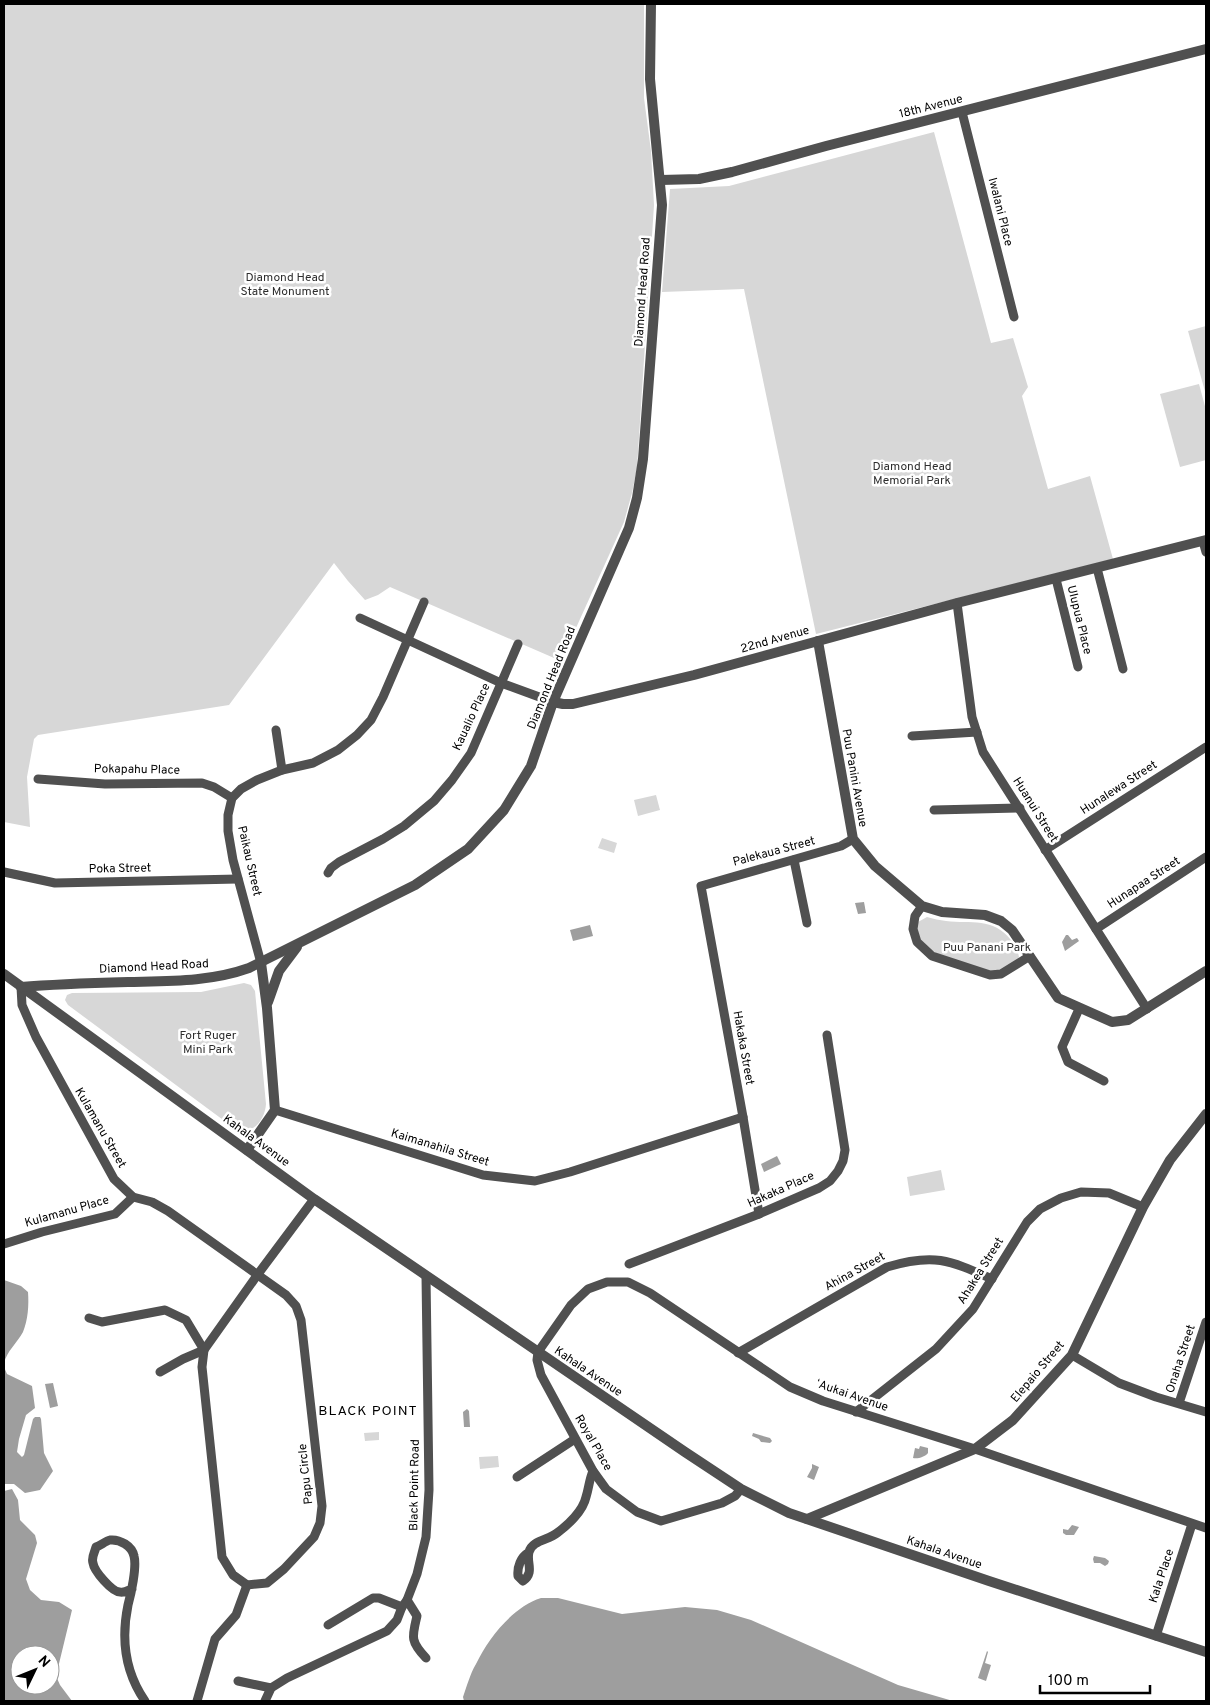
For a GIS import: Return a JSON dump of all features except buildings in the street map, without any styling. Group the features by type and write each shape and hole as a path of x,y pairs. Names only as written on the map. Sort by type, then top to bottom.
{"street":[{"name":"Diamond Head Road","path":"21,987 77,983 197,980 235,973 261,963 415,886 468,849 504,810 531,766 554,702 629,528 638,498 644,459 662,205 650,79 651,4"},
{"name":"18th Avenue","path":"661,180 699,179 732,172 826,146 1206,49"},
{"name":"Iwalani Place","path":"962,112 1014,318"},
{"name":"22nd Avenue","path":"360,618 501,683 566,705 694,675 957,603 1205,540"},
{"path":"1205,540 1206,552"},
{"path":"1097,568 1123,669"},
{"name":"Ulupua Place","path":"1056,579 1078,668"},
{"path":"232,798 249,784 282,770 313,763 338,750 357,735 371,720 383,698 424,602"},
{"name":"Huanui Street","path":"957,603 972,717 983,752 1148,1009"},
{"name":"Puu Panini Avenue","path":"818,641 852,839 875,866 922,906 942,912 984,915 1001,921 1012,930 1058,998 1079,1009 1112,1022 1128,1020 1206,971"},
{"name":"Kaualio Place","path":"328,873 339,862 396,832 434,801 452,780 471,753 518,644"},
{"path":"276,730 282,770"},
{"path":"912,736 977,732"},
{"name":"Hunalewa Street","path":"1045,850 1206,746"},
{"name":"Pokapahu Place","path":"38,779 105,784 202,783 214,787 232,798"},
{"name":"Paikau Street","path":"232,798 227,822 238,879 261,963 267,1008 274,1110"},
{"path":"934,810 1020,808"},
{"name":"Palekaua Street","path":"701,886 841,846 852,839"},
{"name":"Hunapaa Street","path":"1096,929 1206,857"},
{"path":"794,860 807,923"},
{"name":"Poka Street","path":"4,872 55,883 238,879"},
{"name":"Hakaka Street","path":"701,886 759,1214"},
{"path":"922,906 915,916 913,929 917,942 932,956 990,975 1001,974 1030,956"},
{"path":"267,1008 279,970 300,943"},
{"path":"4,974 21,987"},
{"name":"Kahala Avenue","path":"21,987 314,1198 741,1489 774,1507 807,1519 989,1582 1206,1652"},
{"name":"Kulamanu Street","path":"21,987 22,1005 50,1066 114,1179 133,1197 152,1202 168,1211 258,1274"},
{"path":"1079,1009 1062,1047 1068,1062 1104,1081"},
{"name":"Hakaka Place","path":"629,1264 759,1214 819,1188 830,1181 843,1162 845,1150 827,1035"},
{"path":"247,1150 274,1110"},
{"name":"Kaimanahila Street","path":"274,1110 483,1175 535,1182 743,1117"},
{"name":"Elepaio Street","path":"807,1519 975,1449 1013,1420 1072,1355 1142,1207 1170,1160 1206,1114"},
{"name":"Ahakea Street","path":"856,1412 936,1349 973,1309 1026,1222 1040,1208 1061,1198 1081,1192 1109,1193 1142,1207"},
{"name":"Kulamanu Place","path":"4,1244 42,1232 114,1214 133,1197"},
{"path":"197,1701 215,1639 236,1615 247,1585 233,1575 222,1557 202,1367 204,1350 314,1198"},
{"name":"Ahina Street","path":"738,1353 888,1267 911,1260 928,1258 957,1263 992,1279"},
{"name":"Papu Circle","path":"247,1585 267,1583 284,1569 314,1537 320,1523 322,1506 301,1320 296,1306 286,1295 258,1274"},
{"name":"Black Point Road","path":"271,1688 287,1678 387,1631 397,1620 417,1574 424,1548 429,1490 426,1276"},
{"name":"ʻAukai Avenue","path":"538,1352 571,1305 588,1289 607,1282 628,1282 650,1293 790,1387 823,1401 975,1449 1206,1528"},
{"path":"89,1318 102,1322 165,1310 186,1320 204,1350"},
{"name":"Onaha Street","path":"1179,1403 1206,1322"},
{"path":"160,1372 204,1350"},
{"name":"Royal Place","path":"538,1352 537,1360 541,1375 593,1471 606,1489 637,1512 661,1521 722,1502 735,1496 741,1489"},
{"path":"1072,1355 1119,1383 1156,1397 1206,1412"},
{"path":"517,1477 575,1439"},
{"path":"528,1553 533,1545 555,1535 574,1518 586,1500 588,1481 593,1471"},
{"name":"Kala Place","path":"1156,1636 1192,1524"},
{"path":"125,1620 132,1589 134,1556 129,1546 122,1542 111,1540 96,1547 93,1564 123,1604 128,1667 135,1687 144,1701"},
{"path":"115,1591 121,1592 132,1589"},
{"path":"328,1625 373,1598 404,1604 417,1616 413,1633 414,1641 426,1658"},
{"path":"238,1681 271,1688 265,1701"}],"green space":[{"name":"Diamond Head State Monument","path":"4,4 644,4 644,98 651,151 654,205 637,468 624,522 561,661 390,587 378,595 365,600 334,563 229,705 38,735 34,739 27,777 30,827 4,822"},
{"name":"Diamond Head Memorial Park","path":"934,132 991,343 1013,338 1028,387 1022,396 1048,489 1090,476 1113,559 816,634 744,289 662,292 670,189 729,186"},
{"path":"1206,326 1206,395 1188,331"},
{"path":"1199,384 1206,410 1206,460 1180,467 1160,394"},
{"path":"656,795 660,810 638,816 634,800"},
{"path":"602,838 617,843 614,853 598,848"},
{"name":"Puu Panani Park","path":"927,917 946,921 981,923 997,928 1012,942 1019,957 1008,967 988,972 942,956 920,940 917,932 918,922"},
{"name":"Fort Ruger Mini Park","path":"244,983 251,985 255,991 266,1104 258,1124 254,1128 244,1131 238,1131 68,1005 65,1000 67,995 72,993 201,992"},
{"path":"941,1170 945,1190 910,1196 907,1177"},
{"path":"379,1432 379,1440 365,1441 364,1433"},
{"path":"498,1456 499,1467 480,1469 479,1457"}],"shaded area":[{"path":"864,902 866,913 858,914 855,903"},
{"path":"590,925 593,936 573,941 570,930"},
{"path":"1066,935 1072,940 1077,938 1079,941 1065,951 1062,942"},
{"path":"777,1156 781,1164 764,1172 761,1164"},
{"path":"4,1280 21,1286 28,1292 28,1302 25,1327 4,1363"},
{"path":"4,1367 7,1374 32,1386 35,1408 26,1415 17,1452 22,1457 24,1455 33,1419 40,1417 44,1453 53,1471 40,1490 25,1493 14,1484 4,1484"},
{"path":"53,1383 58,1406 50,1408 45,1384"},
{"path":"467,1409 469,1411 470,1427 464,1427 463,1412"},
{"path":"753,1433 770,1438 772,1441 770,1443 761,1442 752,1436"},
{"path":"920,1446 928,1448 928,1453 925,1456 913,1458 915,1448 919,1449"},
{"path":"812,1464 819,1467 814,1480 807,1477"},
{"path":"12,1489 18,1500 20,1520 35,1535 37,1543 26,1579 30,1590 41,1600 59,1602 72,1610 60,1660 60,1645 10,1645 10,1695 60,1695 60,1685 72,1701 4,1701 4,1491"},
{"path":"1072,1525 1079,1527 1074,1535 1063,1533 1063,1529 1068,1530"},
{"path":"1094,1556 1105,1558 1109,1561 1108,1564 1105,1566 1100,1563 1094,1563"},
{"path":"541,1598 558,1598 622,1614 685,1607 717,1610 751,1620 898,1685 953,1701 464,1701 463,1697 472,1672 481,1654 495,1634 521,1608"},
{"path":"987,1651 985,1663 991,1665 986,1681 978,1678"}],"district":[{"name":"BLACK POINT","path":"368,1411"}]}
